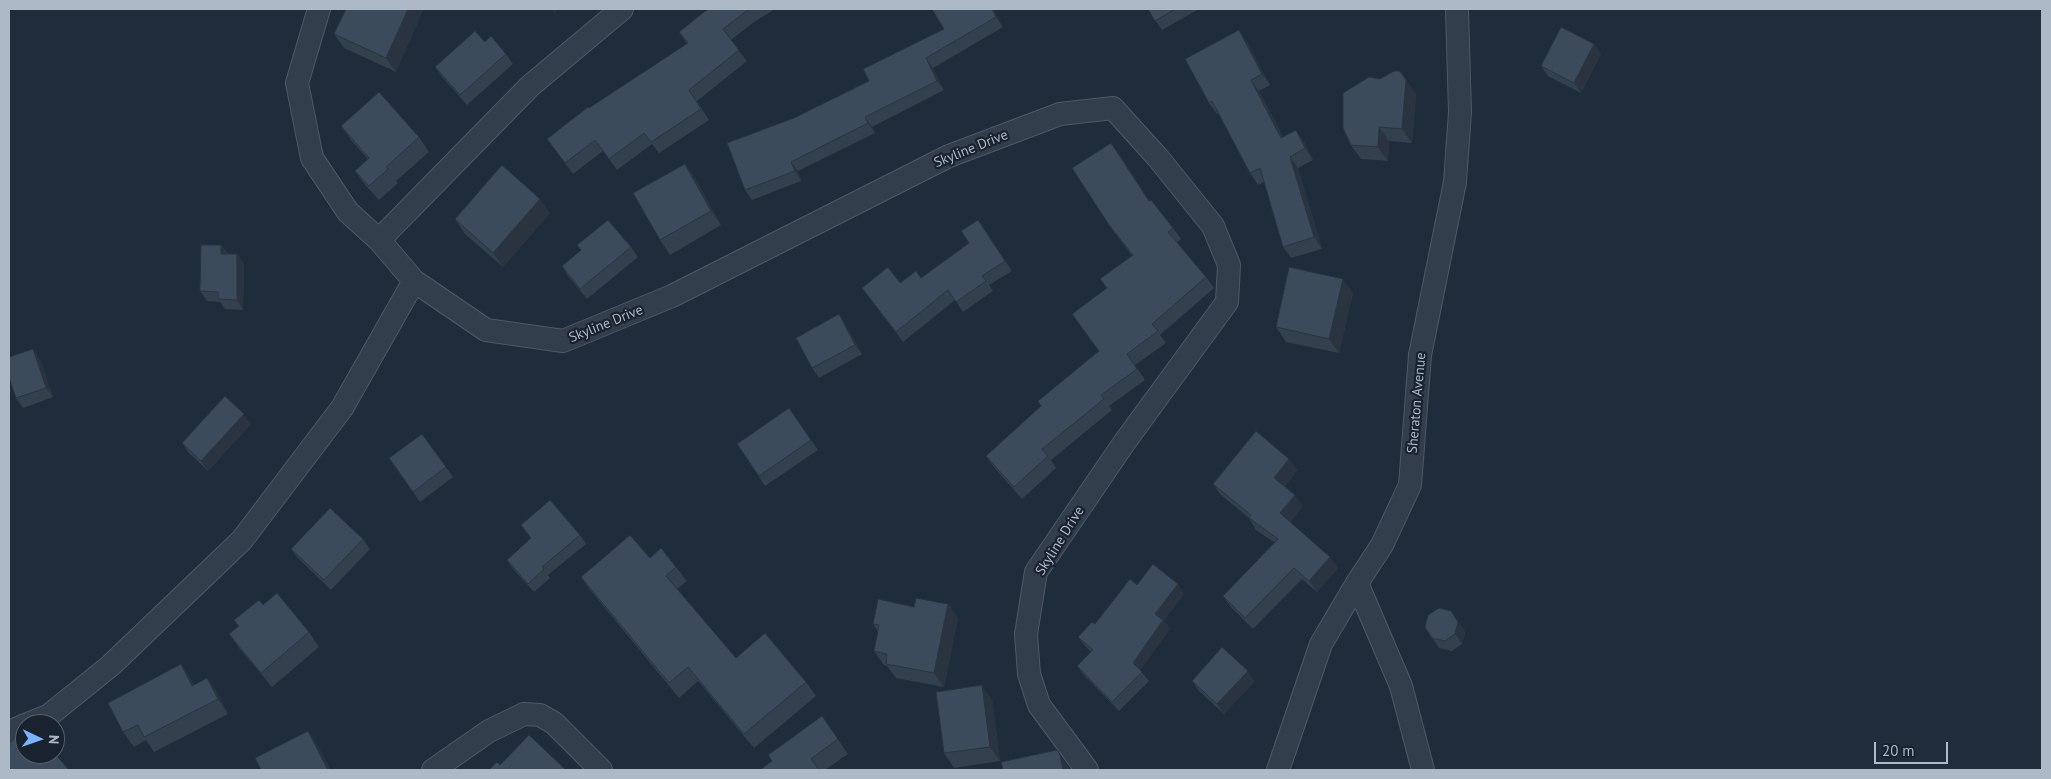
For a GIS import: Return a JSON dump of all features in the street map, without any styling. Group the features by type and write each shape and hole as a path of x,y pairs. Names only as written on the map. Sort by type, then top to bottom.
{"street":[{"name":"Skyline Drive","path":"319,9 297,83 312,158 348,212 379,240 414,281 486,330 563,341 672,296 949,156 1060,114 1113,108 1159,159 1213,226 1230,264 1228,302 1124,443 1036,572 1026,634 1029,674 1039,705 1087,770"},
{"path":"379,240 530,86 622,9"},
{"name":"Sheraton Avenue","path":"1278,770 1321,644 1357,583 1382,546 1410,485 1420,355 1455,182 1460,112 1457,9"},
{"path":"50,714 110,666 242,540 342,408 414,281"},
{"path":"1357,583 1402,686 1423,770"},
{"path":"433,770 490,731 524,714 540,715 554,723 601,770"}],"building":[{"path":"346,9 408,9 386,58 334,34"},
{"path":"708,9 749,9 723,29 739,50 689,90 701,109 651,142 644,133 609,159 595,140 565,163 547,139 588,107 688,43 679,32"},
{"path":"932,9 992,9 996,17 926,58 937,81 865,117 868,123 791,162 795,171 745,190 727,143 794,118 869,81 863,69 944,29"},
{"path":"1148,9 1175,9 1155,21"},
{"path":"1561,27 1594,44 1574,83 1541,66"},
{"path":"1239,30 1262,74 1251,80 1281,138 1296,130 1305,148 1290,157 1314,237 1283,247 1260,168 1250,173 1212,101 1209,103 1185,59"},
{"path":"475,31 485,42 491,36 506,54 460,95 435,67"},
{"path":"1394,71 1400,71 1406,80 1402,129 1379,127 1378,147 1351,145 1343,128 1343,93 1369,77 1380,79"},
{"path":"379,92 419,137 386,167 388,169 369,186 355,171 369,158 341,126"},
{"path":"1111,143 1149,201 1151,200 1173,228 1168,232 1206,277 1152,324 1158,331 1127,354 1137,369 1101,395 1104,399 1042,449 1048,456 1014,487 986,456 1041,406 1038,401 1099,351 1072,314 1107,288 1100,279 1133,255 1109,225 1072,168"},
{"path":"685,164 711,211 660,240 633,193"},
{"path":"502,165 540,199 493,253 455,219"},
{"path":"608,220 631,247 580,289 562,266 581,250 577,245"},
{"path":"978,220 1005,261 982,276 986,281 956,302 948,290 896,332 862,288 888,267 900,283 916,271 921,278 969,243 961,231"},
{"path":"201,245 221,245 221,254 237,254 237,300 218,299 218,292 200,291"},
{"path":"1289,267 1343,279 1329,339 1276,327"},
{"path":"839,314 855,345 812,368 796,338"},
{"path":"33,349 46,388 16,398 9,378 9,357"},
{"path":"225,396 244,414 201,461 182,443"},
{"path":"789,408 811,440 759,476 737,444"},
{"path":"1256,431 1289,459 1274,478 1295,495 1280,513 1330,557 1309,581 1294,568 1245,618 1223,596 1278,539 1249,518 1251,515 1213,484"},
{"path":"422,434 446,467 413,492 389,458"},
{"path":"550,500 580,535 542,567 544,569 528,584 507,560 531,538 521,525"},
{"path":"330,508 363,539 324,580 291,549"},
{"path":"630,535 650,558 661,548 676,567 666,576 736,658 765,633 806,682 744,734 688,667 669,683 581,577"},
{"path":"1153,564 1178,584 1155,614 1163,620 1133,663 1142,672 1112,702 1077,666 1093,650 1078,637 1092,622 1095,624 1130,579 1137,585"},
{"path":"277,593 309,632 261,673 229,634 239,626 234,620 259,600 263,605"},
{"path":"916,598 948,604 934,673 886,664 887,654 874,651 879,625 873,624 878,599 914,607"},
{"path":"1439,608 1451,611 1458,622 1455,634 1445,641 1432,638 1425,627 1428,615"},
{"path":"1222,647 1248,671 1217,704 1192,681"},
{"path":"181,664 192,686 207,678 218,699 144,737 138,725 123,732 108,703"},
{"path":"982,685 990,747 944,753 936,692"},
{"path":"822,716 838,739 811,759 819,770 760,770 772,761 768,755"},
{"path":"308,731 328,770 261,770 255,758"},
{"path":"529,735 566,770 489,770 497,762 500,765"},
{"path":"15,738 15,764 64,764 69,770 9,770 9,744"},
{"path":"1057,750 1063,770 1003,770 1001,762"}]}
